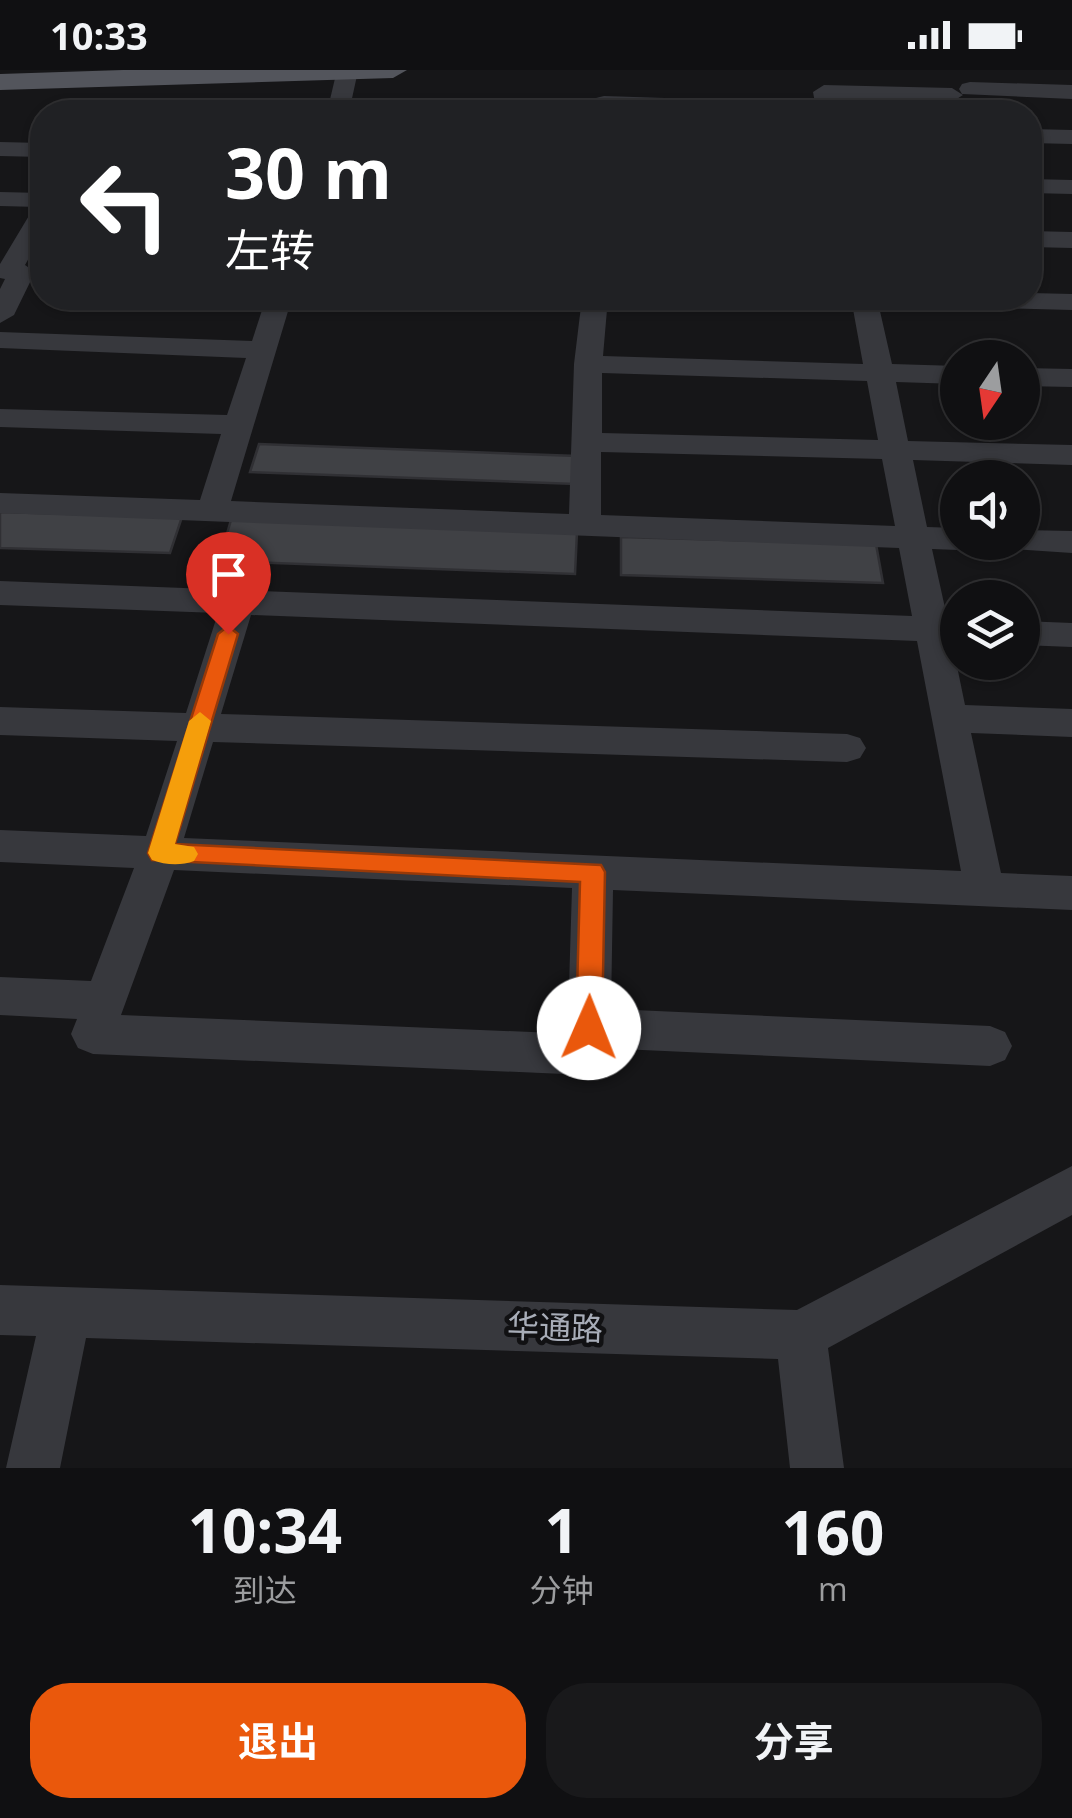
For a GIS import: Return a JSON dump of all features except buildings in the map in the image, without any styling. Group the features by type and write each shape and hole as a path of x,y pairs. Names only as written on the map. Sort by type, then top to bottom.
{"main road":[{"path":"0,72 71,70"},
{"path":"0,82 392,70"}],"street":[{"path":"341,100 347,72"},
{"path":"826,100 824,92 1072,92"},
{"path":"1042,136 1072,137"},
{"path":"0,149 30,150"},
{"path":"1042,186 1072,187"},
{"path":"0,199 30,210"},
{"path":"1042,239 1072,240"},
{"path":"0,315 30,243"},
{"path":"1042,301 1072,302"},
{"path":"212,511 275,310"},
{"path":"585,525 588,364 594,310"},
{"path":"866,310 913,537 940,618"},
{"path":"0,340 263,350"},
{"path":"588,364 940,375"},
{"path":"1040,377 1072,378"},
{"path":"0,418 238,425"},
{"path":"587,442 1072,455"},
{"path":"0,503 940,538"},
{"path":"1040,541 1072,542"},
{"path":"0,593 940,630"},
{"path":"238,602 160,853 93,1034 564,1054 589,1028 593,872"},
{"path":"1040,634 1072,635"},
{"path":"947,680 950,718 984,889"},
{"path":"950,718 1072,723"},
{"path":"0,721 847,748"},
{"path":"0,846 1072,893"},
{"path":"0,996 105,1001"},
{"path":"589,1028 990,1046"},
{"path":"817,1468 801,1336 1072,1189"},
{"name":"华通路","path":"0,1310 801,1336"},
{"path":"32,1468 66,1314"}],"slow traffic":[{"path":"186,854 160,853 200,721"}],"route":[{"path":"228,634 160,853 593,872 589,1028"}]}
